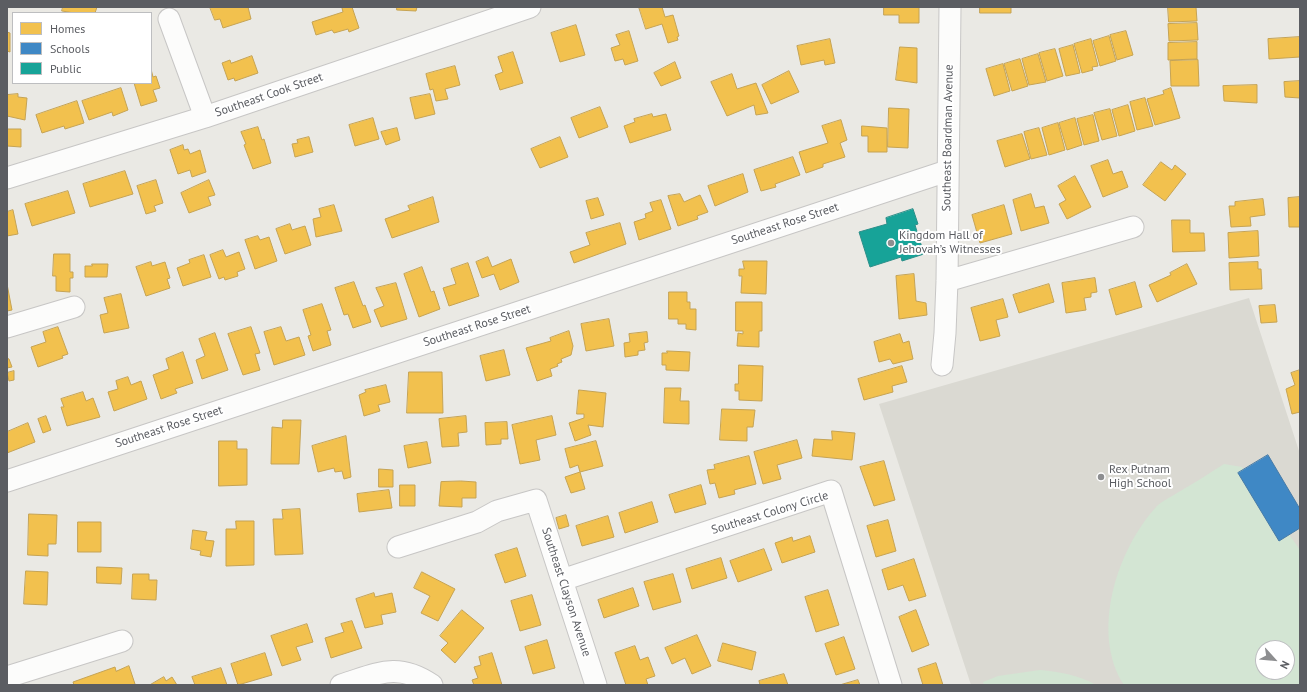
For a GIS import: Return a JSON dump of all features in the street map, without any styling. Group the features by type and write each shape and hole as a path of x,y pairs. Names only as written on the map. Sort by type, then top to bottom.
{"street":[{"name":"Southeast Cook Street","path":"7,178 204,117 530,7"},
{"name":"Southeast Boardman Avenue","path":"942,364 947,281 947,171 950,7"},
{"path":"169,19 204,117"},
{"name":"Southeast Rose Street","path":"7,481 947,171"},
{"path":"947,281 1133,228"},
{"path":"7,327 74,307"},
{"name":"Southeast Colony Circle","path":"562,580 831,491 891,685"},
{"name":"Southeast Clayson Avenue","path":"398,546 477,522 496,511 536,500 596,685"},
{"path":"7,677 122,641"},
{"path":"341,685 386,671 403,671 419,676 432,685"}],"shaded area":[{"name":"Rex Putnam High School","path":"1249,298 1300,454 1300,685 971,685 879,404"}],"green space":[{"path":"1224,464 1242,467 1300,550 1300,685 1124,685 1114,664 1109,641 1109,617 1113,592 1120,568 1130,545 1143,524 1157,506"},
{"path":"1040,670 1069,674 1096,685 984,685 983,682 998,676"}],"building: Homes":[{"path":"63,7 97,7 95,12 62,11"},
{"path":"210,7 248,7 251,19 223,28 220,19 215,20"},
{"path":"352,7 359,28 349,32 348,29 334,33 332,30 316,35 312,22 343,12 342,8"},
{"path":"397,7 417,7 416,11 397,10"},
{"path":"639,7 662,7 665,17 673,15 679,36 677,37 678,40 668,43 662,24 646,29"},
{"path":"884,7 919,7 919,23 899,23 899,15 884,15"},
{"path":"980,7 1011,7 1011,13 980,13"},
{"path":"1168,7 1196,7 1197,21 1169,22"},
{"path":"1197,23 1198,40 1169,41 1168,24"},
{"path":"576,25 585,55 560,62 551,33"},
{"path":"629,31 638,61 625,65 623,59 615,61 611,48 620,45 616,35"},
{"path":"1126,31 1133,55 1117,60 1110,35"},
{"path":"7,32 10,33 10,52 7,51"},
{"path":"1109,36 1116,61 1100,66 1093,41"},
{"path":"1300,37 1300,57 1269,59 1268,39"},
{"path":"830,39 835,63 825,65 824,60 801,65 797,46"},
{"path":"1091,39 1098,66 1092,67 1093,70 1082,73 1074,44"},
{"path":"1197,42 1197,59 1168,60 1168,43"},
{"path":"1073,45 1080,73 1066,76 1059,49"},
{"path":"900,47 917,48 917,83 896,80"},
{"path":"1055,49 1063,76 1047,81 1039,53"},
{"path":"513,52 523,83 500,90 495,75 503,72 498,57"},
{"path":"1038,54 1046,82 1029,85 1022,59"},
{"path":"252,56 258,73 235,81 234,78 228,80 222,63 230,60 231,63"},
{"path":"1020,59 1028,86 1012,91 1004,64"},
{"path":"1198,60 1199,86 1171,86 1170,61"},
{"path":"675,62 681,78 661,86 654,73"},
{"path":"1003,64 1010,91 994,96 986,69"},
{"path":"455,66 460,85 445,89 448,99 436,101 433,89 430,90 426,74"},
{"path":"789,71 799,92 771,104 762,85"},
{"path":"152,73 153,77 156,76 160,88 153,90 157,101 141,106 134,84 152,84"},
{"path":"732,74 737,89 756,83 768,113 756,115 754,105 727,116 711,82"},
{"path":"1300,81 1300,98 1285,97 1284,82"},
{"path":"1257,85 1257,103 1224,101 1223,86"},
{"path":"121,88 128,110 113,116 112,112 89,120 82,101"},
{"path":"1171,88 1180,118 1155,125 1147,99 1164,94 1163,91"},
{"path":"18,94 18,97 27,98 25,120 7,116 7,95"},
{"path":"430,94 435,114 415,119 410,98"},
{"path":"1145,98 1153,126 1137,130 1130,102"},
{"path":"77,101 84,123 65,129 64,126 42,133 36,115"},
{"path":"1128,105 1135,131 1119,136 1112,110"},
{"path":"600,107 608,127 579,138 571,118"},
{"path":"889,108 909,109 908,148 888,147"},
{"path":"1110,109 1117,136 1102,140 1094,113"},
{"path":"652,114 653,117 666,114 671,130 630,143 624,126 635,122 634,119"},
{"path":"1093,115 1099,141 1084,145 1077,119"},
{"path":"373,118 379,139 355,146 349,125"},
{"path":"1075,118 1082,145 1067,150 1059,123"},
{"path":"841,120 847,140 840,143 845,157 823,164 823,167 806,173 799,152 828,143 822,126"},
{"path":"1058,123 1065,150 1049,155 1042,128"},
{"path":"862,126 887,128 887,152 868,152 868,136 862,136"},
{"path":"258,127 262,140 264,139 271,163 253,169 241,132"},
{"path":"397,128 400,140 386,145 381,132"},
{"path":"1039,128 1047,155 1031,159 1024,132"},
{"path":"7,129 21,129 21,147 7,146"},
{"path":"1022,134 1030,159 1005,167 997,141"},
{"path":"309,137 313,152 295,157 292,144 298,143 297,140"},
{"path":"560,137 568,157 540,168 531,149"},
{"path":"183,145 184,150 188,149 190,154 200,150 206,172 192,177 190,170 178,174 170,150"},
{"path":"793,157 800,175 775,184 776,187 761,191 754,170"},
{"path":"1108,160 1113,174 1122,171 1128,187 1103,197 1091,166"},
{"path":"1161,162 1172,170 1175,165 1186,174 1165,201 1143,185"},
{"path":"125,171 133,194 90,207 83,184"},
{"path":"743,174 748,192 715,206 708,186"},
{"path":"1075,176 1091,207 1067,219 1059,204 1066,200 1058,186"},
{"path":"156,180 163,203 154,206 156,211 146,214 137,186"},
{"path":"209,180 215,195 208,197 211,205 189,213 181,193"},
{"path":"68,191 75,213 32,226 25,204"},
{"path":"680,194 684,202 700,195 708,212 697,216 698,219 678,226 668,196"},
{"path":"1031,194 1035,208 1044,206 1049,223 1021,231 1013,200"},
{"path":"433,197 439,222 392,238 385,219 410,210 408,206"},
{"path":"1300,197 1300,227 1289,227 1288,198"},
{"path":"598,198 604,215 591,219 586,201"},
{"path":"1263,199 1265,215 1250,217 1251,226 1231,227 1229,206 1235,206 1235,202"},
{"path":"661,200 671,229 639,240 634,222 646,218 645,214 653,211 650,203"},
{"path":"334,205 342,231 316,237 313,219 321,217 319,209"},
{"path":"1004,205 1012,234 980,243 972,215"},
{"path":"13,210 18,234 7,236 7,212"},
{"path":"1172,220 1190,220 1190,233 1204,233 1205,251 1173,252"},
{"path":"620,223 626,244 574,263 570,252 590,245 586,233"},
{"path":"290,224 292,230 305,226 311,245 285,254 276,229"},
{"path":"1258,231 1259,256 1229,258 1228,233"},
{"path":"258,236 260,240 269,237 277,261 255,269 245,240"},
{"path":"223,250 226,257 239,252 245,269 237,272 238,276 225,280 224,277 219,279 210,255"},
{"path":"54,254 70,254 70,272 73,272 73,278 70,278 70,292 56,291 56,276 53,276"},
{"path":"204,255 211,277 183,286 177,268 190,263 189,260"},
{"path":"488,257 492,267 511,259 519,282 500,290 494,274 482,278 476,262"},
{"path":"743,261 767,261 766,294 741,293 742,276 739,276 739,269 744,269"},
{"path":"151,262 152,266 165,262 170,278 167,279 170,288 146,296 136,267"},
{"path":"1258,262 1258,269 1261,269 1262,289 1230,290 1229,263"},
{"path":"468,263 479,296 449,306 443,288 456,284 451,269"},
{"path":"92,264 108,264 107,277 85,277 85,266 92,266"},
{"path":"1187,264 1197,284 1157,302 1149,285 1171,275 1170,273"},
{"path":"422,267 431,292 434,291 440,309 419,317 404,274"},
{"path":"914,274 916,301 926,303 927,315 899,319 896,276"},
{"path":"1095,278 1097,292 1091,293 1091,297 1084,298 1086,310 1066,313 1062,283"},
{"path":"354,282 371,322 353,328 348,314 344,315 335,288"},
{"path":"1135,282 1142,307 1116,315 1109,290"},
{"path":"396,283 407,319 381,327 374,310 384,306 376,288"},
{"path":"7,284 12,310 7,311"},
{"path":"1049,284 1054,302 1019,313 1013,295"},
{"path":"669,292 687,292 687,302 690,302 690,309 696,309 696,330 686,329 686,324 678,324 678,319 669,319"},
{"path":"121,294 129,328 104,333 100,315 108,313 104,298"},
{"path":"1003,299 1008,317 996,320 1000,336 980,341 971,308"},
{"path":"736,302 762,302 762,331 759,331 759,347 737,346 738,333 743,334 743,331 736,331"},
{"path":"322,304 331,330 327,331 331,345 313,351 308,336 311,335 303,310"},
{"path":"1275,305 1277,322 1261,323 1259,306"},
{"path":"609,319 614,346 586,351 581,324"},
{"path":"58,327 68,354 62,356 63,358 38,367 31,347 46,342 43,332"},
{"path":"251,327 260,353 255,354 260,370 243,375 228,334"},
{"path":"281,327 286,341 299,337 305,355 274,365 264,332"},
{"path":"569,331 573,346 571,355 561,359 562,362 557,364 558,366 550,369 552,376 537,381 526,348 551,341 550,338"},
{"path":"647,332 648,342 644,343 645,350 638,351 638,355 625,357 624,343 630,342 629,334"},
{"path":"215,333 228,370 202,379 196,360 205,356 199,339"},
{"path":"900,334 903,343 909,341 913,359 893,364 890,359 879,362 874,342"},
{"path":"504,350 510,375 486,381 480,356"},
{"path":"667,351 690,352 689,371 666,370 666,365 662,365 662,353 667,353"},
{"path":"183,352 193,383 175,389 177,393 161,399 153,375 169,369 166,359"},
{"path":"7,358 9,359 12,367 7,368"},
{"path":"739,365 763,366 762,401 739,400 739,391 735,391 735,384 738,384"},
{"path":"902,366 907,382 892,386 893,392 864,400 858,379"},
{"path":"1300,370 1300,412 1292,414 1286,389 1295,385 1291,373"},
{"path":"14,371 14,380 9,381 7,373"},
{"path":"409,372 442,372 443,413 407,413"},
{"path":"128,377 131,385 141,381 147,399 114,411 108,392 118,389 116,381"},
{"path":"386,385 390,402 378,405 380,411 364,416 359,395 366,392 365,390"},
{"path":"665,388 681,388 680,401 689,401 689,424 664,423"},
{"path":"579,390 606,393 603,427 588,425 591,435 575,441 569,423 584,418 584,414 577,414"},
{"path":"83,392 86,401 93,398 100,417 67,426 61,407 64,407 61,399"},
{"path":"722,409 755,410 753,427 747,427 747,441 720,440"},
{"path":"46,416 51,430 43,433 38,419"},
{"path":"466,416 467,432 458,433 459,446 442,447 439,419"},
{"path":"552,416 556,435 536,440 540,460 520,464 512,425"},
{"path":"283,420 301,420 299,464 271,464 272,427 282,428"},
{"path":"507,422 508,439 501,439 501,444 486,445 485,423"},
{"path":"28,423 35,442 7,453 7,432"},
{"path":"832,431 855,433 852,460 812,456 814,439 832,440"},
{"path":"346,436 351,477 344,479 342,471 335,472 334,468 318,472 312,446"},
{"path":"797,440 802,458 777,465 781,479 763,484 754,452"},
{"path":"219,441 237,441 237,449 247,449 247,485 219,486"},
{"path":"596,441 603,466 580,472 578,465 570,468 565,449"},
{"path":"427,442 431,463 408,468 404,446"},
{"path":"749,456 756,484 734,490 735,494 719,498 715,483 710,484 707,470 715,469 714,465"},
{"path":"884,461 895,500 874,506 860,467"},
{"path":"379,469 393,470 393,487 379,487"},
{"path":"580,472 585,489 571,493 565,477"},
{"path":"441,482 476,482 476,498 462,498 462,507 439,506"},
{"path":"400,485 415,485 415,506 400,506"},
{"path":"701,485 706,504 675,513 669,495"},
{"path":"389,490 392,508 359,512 357,494"},
{"path":"652,502 658,522 625,533 619,513"},
{"path":"300,509 303,554 275,555 273,519 283,519 282,510"},
{"path":"29,514 57,515 56,544 48,544 48,556 28,555"},
{"path":"566,515 569,526 559,529 556,518"},
{"path":"608,516 614,537 582,546 576,526"},
{"path":"888,520 896,551 876,557 867,526"},
{"path":"236,521 254,521 254,565 226,566 226,529 236,529"},
{"path":"78,522 101,522 101,552 78,552"},
{"path":"193,530 207,532 205,540 214,541 211,557 200,555 201,551 191,549"},
{"path":"810,536 815,552 782,563 775,543 792,537 793,541"},
{"path":"517,548 526,576 505,583 495,555"},
{"path":"764,549 772,570 738,582 730,561"},
{"path":"721,558 727,578 692,589 686,569"},
{"path":"914,559 926,596 909,601 903,585 888,590 882,570"},
{"path":"97,567 122,568 121,584 97,583"},
{"path":"26,571 48,572 47,605 24,604"},
{"path":"422,572 455,589 438,621 421,613 430,596 414,588"},
{"path":"133,574 149,574 149,580 157,580 156,600 132,599"},
{"path":"673,574 681,602 653,610 644,582"},
{"path":"633,588 639,606 604,618 598,600"},
{"path":"828,590 839,625 816,632 805,597"},
{"path":"374,593 375,597 392,593 396,612 381,615 383,624 365,628 356,599"},
{"path":"532,595 541,625 520,631 511,601"},
{"path":"462,610 484,628 455,663 441,650 448,643 440,636"},
{"path":"916,610 929,645 912,652 899,617"},
{"path":"352,621 362,648 331,658 325,638 344,632 341,624"},
{"path":"307,624 313,642 296,647 301,660 282,666 271,636"},
{"path":"697,635 711,666 692,674 685,658 672,664 665,648"},
{"path":"844,637 855,669 836,675 825,644"},
{"path":"547,640 555,668 533,674 525,647"},
{"path":"723,643 756,652 752,670 718,661"},
{"path":"635,646 640,660 648,657 655,676 646,679 648,685 626,685 615,653"},
{"path":"265,653 272,675 238,685 231,664"},
{"path":"492,653 502,685 474,685 472,680 478,678 474,667 481,665 479,657"},
{"path":"936,663 943,685 923,685 918,669"},
{"path":"129,666 135,684 133,685 74,685 73,682 115,667 116,671"},
{"path":"221,668 227,685 195,685 192,677"},
{"path":"784,674 788,685 760,685 759,681"},
{"path":"164,677 166,681 172,677 177,685 150,685"},
{"path":"858,680 860,685 840,685"}],"building: Schools":[{"path":"1268,455 1300,509 1300,528 1279,541 1238,473"}],"building: Public":[{"name":"Kingdom Hall of Jehovah’s Witnesses","path":"913,209 918,224 915,225 924,254 902,261 901,257 870,267 859,232 887,224 886,218"}],"place":[{"name":"Kingdom Hall of Jehovah’s Witnesses","path":"891,243"},
{"name":"Rex Putnam High School","path":"1101,477"}]}
